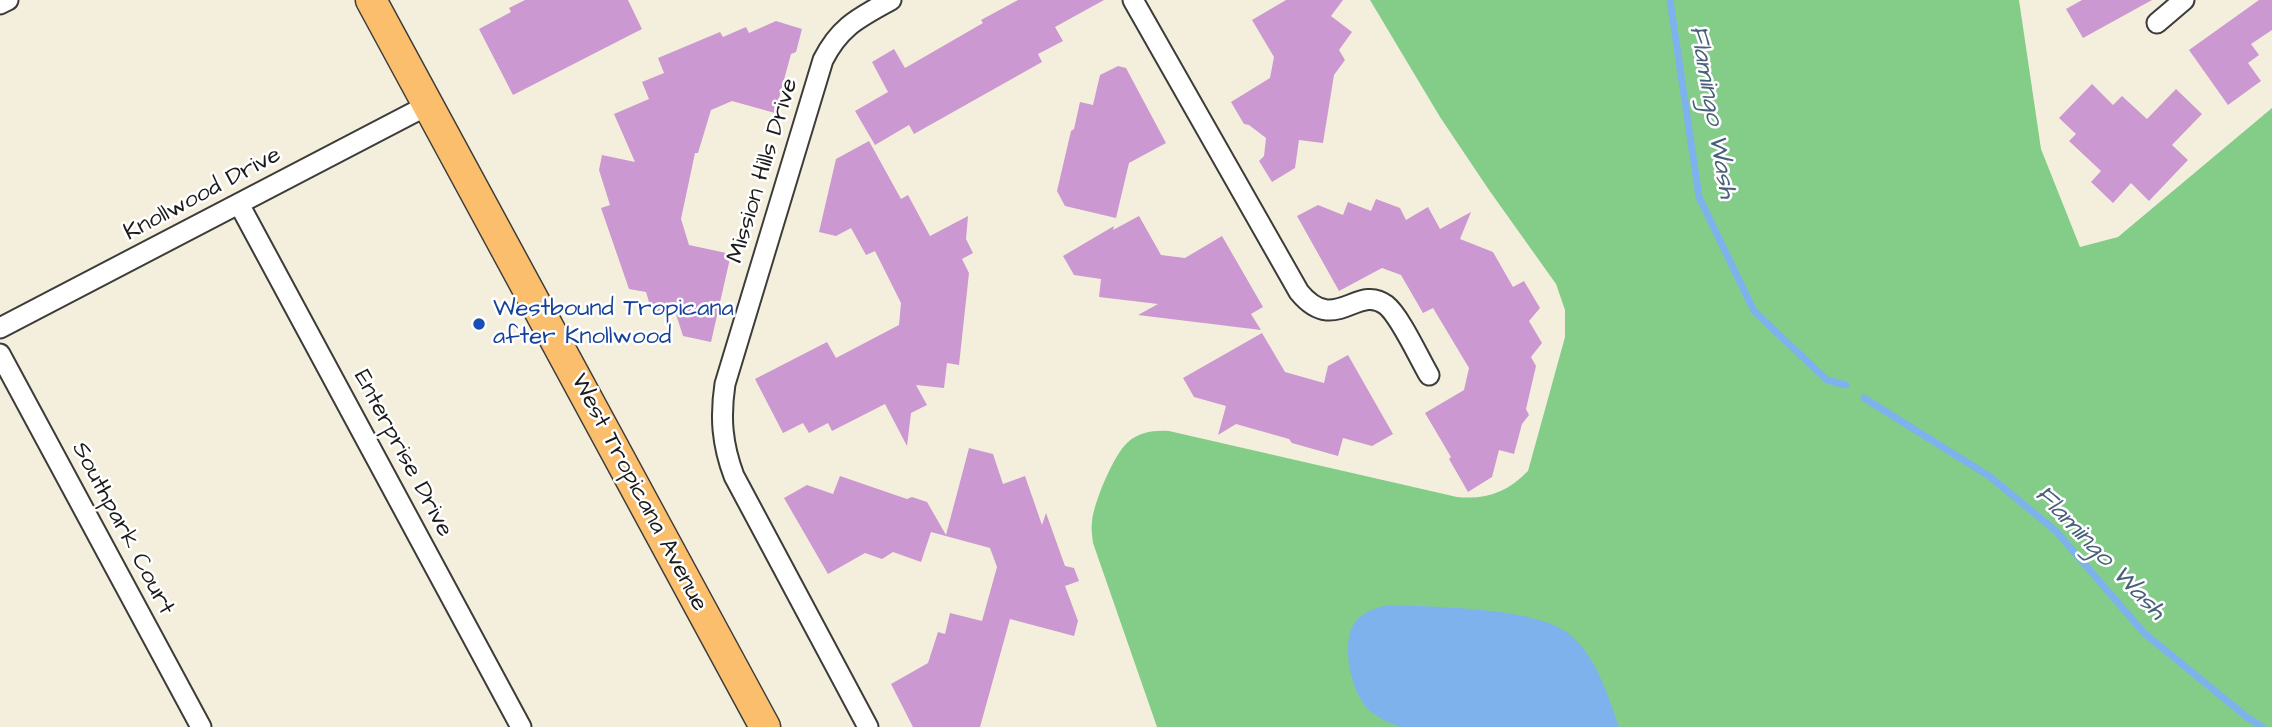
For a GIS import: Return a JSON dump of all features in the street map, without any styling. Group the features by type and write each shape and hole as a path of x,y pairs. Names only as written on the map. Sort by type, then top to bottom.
{"main road":[{"name":"West Tropicana Avenue","path":"371,0 765,727"}],"street":[{"path":"0,4 8,0"},
{"name":"Mission Hills Drive","path":"868,727 734,476 724,446 722,407 725,384 823,60 831,44 843,30 865,13 891,0"},
{"path":"1133,0 1298,292 1313,306 1322,309 1341,309 1367,299 1385,304 1396,317 1429,375"},
{"path":"2157,23 2184,0"},
{"name":"Knollwood Drive","path":"0,328 428,105"},
{"name":"Enterprise Drive","path":"239,204 521,727"},
{"name":"Southpark Court","path":"0,354 201,727"}],"green space":[{"path":"1370,0 2019,0 2041,149 2080,247 2118,237 2272,108 2272,727 1157,727 1092,534 1096,502 1117,457 1132,439 1147,432 1169,431 1468,498 1496,493 1513,484 1528,471 1565,337 1565,310 1556,284 1440,117"}],"water":[{"path":"1388,605 1508,613 1552,624 1578,642 1594,664 1619,727 1401,727 1383,720 1368,709 1352,680 1348,642 1355,622 1362,615"}],"building":[{"path":"525,0 628,0 642,29 513,95 479,29 511,12 509,8"},
{"path":"1018,0 1104,0 1055,27 1063,41 1038,54 1042,62 914,134 909,125 875,145 855,111 888,92 872,62 894,49 905,68"},
{"path":"1286,0 1343,0 1331,16 1352,32 1339,50 1345,60 1334,75 1323,143 1299,140 1295,168 1272,182 1259,161 1264,156 1266,138 1244,124 1231,102 1270,78 1274,57 1252,20"},
{"path":"2082,0 2152,0 2083,38 2066,9"},
{"path":"2259,0 2272,0 2272,30 2251,44 2259,55 2248,63 2261,81 2228,105 2189,50"},
{"path":"776,21 802,29 796,52 791,54 775,113 732,101 711,110 698,153 695,153 681,219 689,245 731,254 711,342 683,336 674,308 653,315 646,292 629,289 601,208 610,205 599,170 602,155 635,162 614,114 649,99 642,82 664,73 658,58 720,32 723,37 746,27 749,33"},
{"path":"1118,66 1126,68 1166,143 1129,163 1116,218 1065,206 1057,191 1080,102 1093,105 1100,75"},
{"path":"2092,84 2113,105 2122,96 2147,119 2176,89 2202,114 2172,145 2188,160 2149,201 2131,183 2113,203 2091,182 2101,171 2069,141 2076,134 2059,118"},
{"path":"869,141 901,199 908,195 930,236 968,216 966,239 973,253 962,259 969,273 959,365 947,363 944,388 916,385 927,405 911,413 907,446 885,404 832,431 828,423 809,433 803,423 783,433 755,379 827,342 836,358 899,325 901,303 875,251 866,255 851,228 836,236 819,232 836,159"},
{"path":"1376,199 1400,208 1406,220 1428,207 1440,229 1471,212 1460,239 1493,252 1513,287 1524,281 1540,308 1529,321 1542,343 1531,357 1536,366 1526,409 1529,415 1522,424 1514,454 1499,450 1492,477 1468,492 1425,413 1464,390 1469,368 1433,308 1423,313 1401,275 1382,268 1339,291 1297,216 1318,205 1343,215 1348,202 1371,211"},
{"path":"1139,216 1161,255 1185,258 1222,236 1263,307 1251,314 1261,330 1138,315 1158,304 1099,297 1101,279 1074,275 1063,256 1114,226 1113,230"},
{"path":"1262,333 1285,372 1324,383 1328,366 1348,355 1393,434 1372,446 1343,438 1338,456 1236,424 1218,435 1226,406 1194,397 1183,378"},
{"path":"969,448 993,454 1003,484 1025,476 1042,525 1046,513 1065,566 1074,568 1079,581 1065,586 1078,621 1074,636 1010,619 980,727 913,727 891,684 928,663 938,632 945,634 950,613 982,621 997,567 990,548 931,532 921,562 893,552 882,559 865,553 828,574 784,498 807,485 833,494 840,476 907,499 912,497 927,502 946,535"}],"waterway":[{"name":"Flamingo Wash","path":"1670,0 1699,197 1754,311 1827,380 1846,385"},
{"name":"Flamingo Wash","path":"1864,398 1989,476 2056,531 2144,633 2262,727"}],"place":[{"name":"Westbound Tropicana after Knollwood","path":"479,324"}]}
